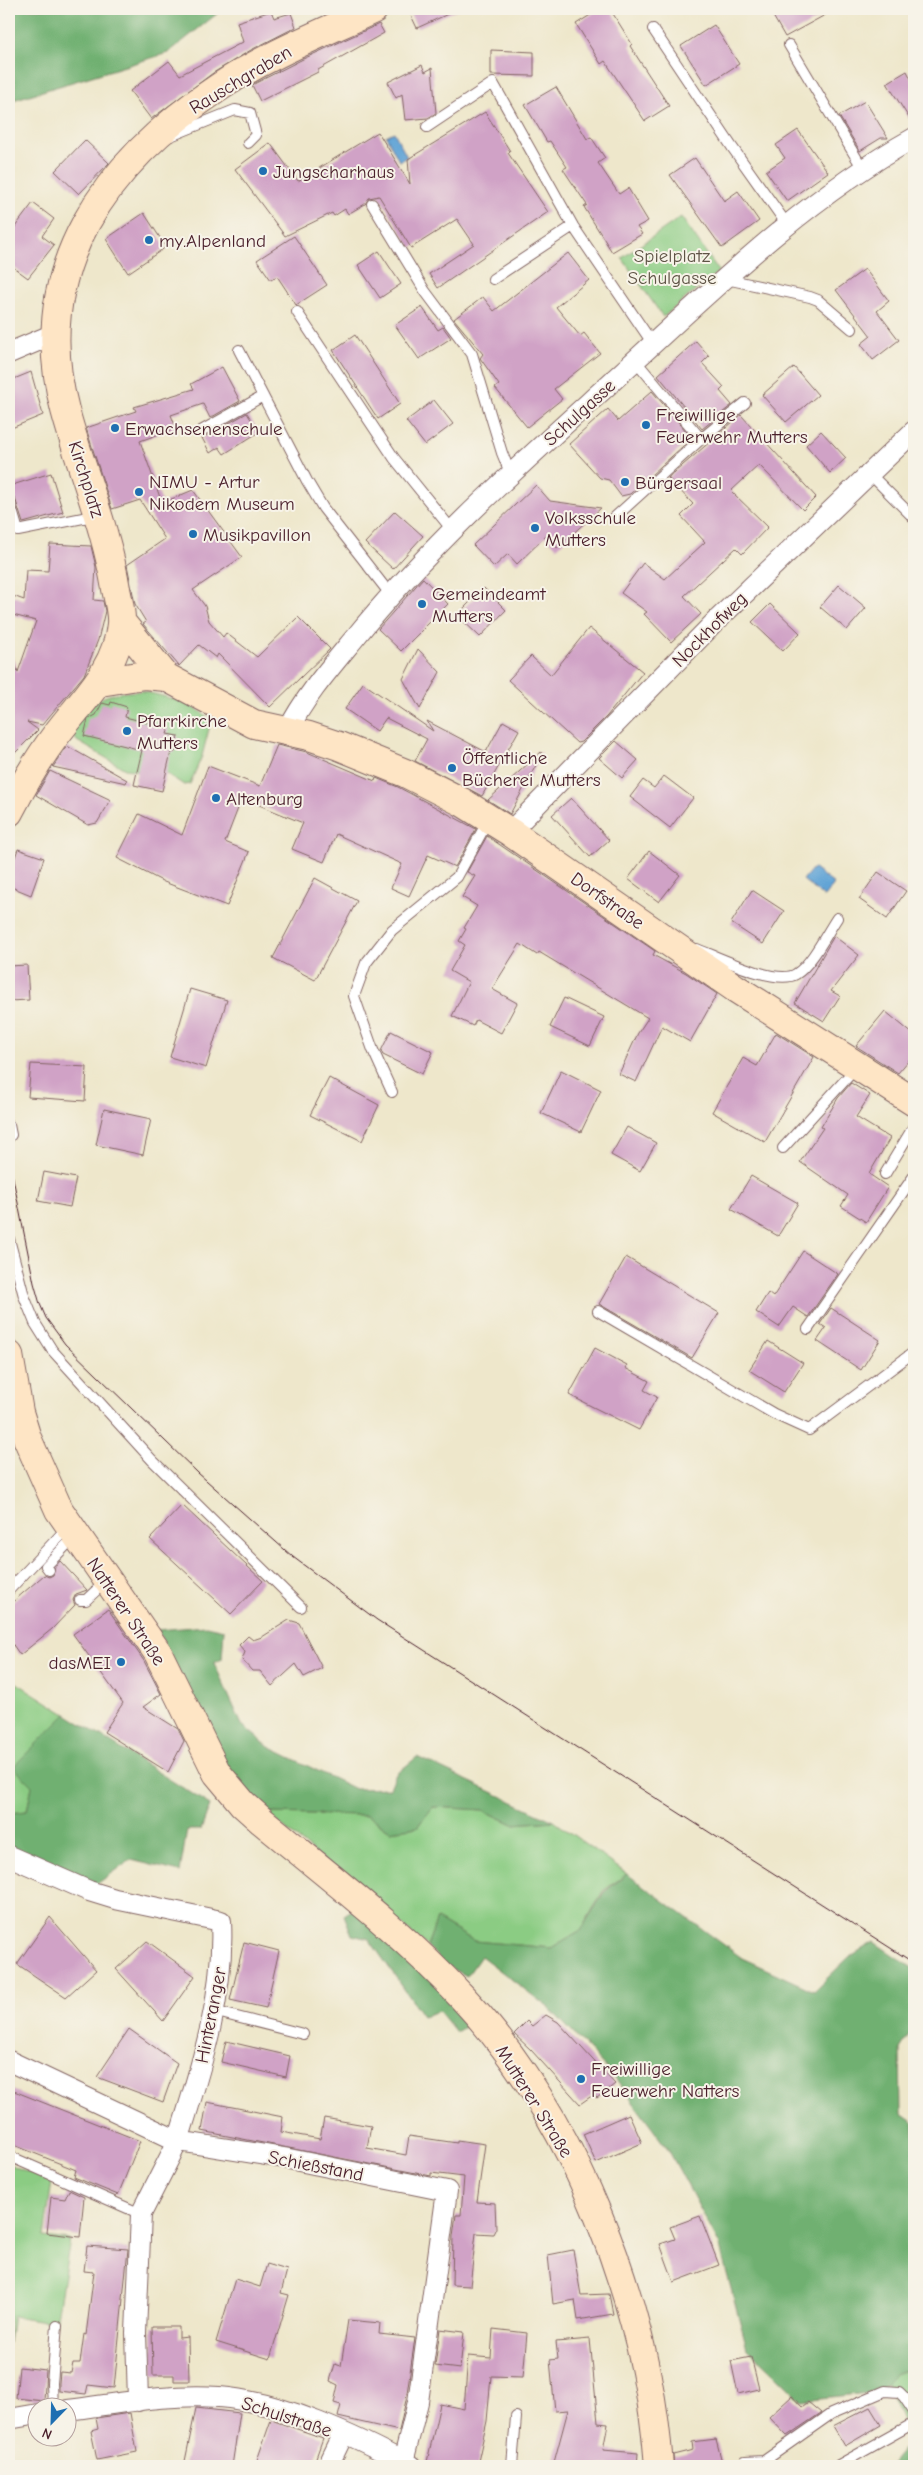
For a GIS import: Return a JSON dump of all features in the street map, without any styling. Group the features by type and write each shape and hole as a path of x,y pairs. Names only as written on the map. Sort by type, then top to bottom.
{"street":[{"name":"Rauschgraben","path":"54,334 64,272 86,221 105,194 148,144 180,115 222,85 260,63 374,9"},
{"name":"Schulgasse","path":"287,732 308,697 390,594 511,475 635,360 788,226 863,169 914,138"},
{"path":"9,354 54,334"},
{"name":"Kirchplatz","path":"9,812 18,780 100,682 110,662 122,623 107,540 65,410 56,367 54,334"},
{"name":"Nockhofweg","path":"500,825 914,432"},
{"name":"Kirchplatz","path":"122,623 166,677 240,718 263,727 287,732"},
{"name":"Kirchplatz","path":"100,682 144,675 166,677"},
{"name":"Dorfstraße","path":"287,732 323,740 405,773 500,825 735,988 914,1102"},
{"name":"Natterer Straße","path":"9,1355 14,1411 41,1472 72,1531 158,1653 217,1773 243,1804"},
{"name":"Mutterer Straße","path":"243,1804 380,1917 423,1956 471,2007 527,2080 553,2123 585,2184 627,2296 650,2387 659,2466"},
{"name":"Hinteranger","path":"9,1856 98,1894 221,1921 222,1958 213,2011 197,2078 178,2141"},
{"path":"9,2061 178,2141 141,2214 136,2333 138,2401"},
{"name":"Schießstand","path":"178,2141 284,2158 447,2191 418,2402 407,2464"},
{"name":"Schulstraße","path":"78,2409 138,2401 200,2397 234,2399 305,2418 407,2464"},
{"path":"9,2418 28,2415"},
{"path":"328,2466 343,2435"}],"lane":[{"path":"653,30 788,226"},
{"path":"789,45 863,169"},
{"path":"427,127 493,83 573,226 653,344"},
{"path":"148,144 186,131 235,110 250,113 256,134 248,143"},
{"path":"372,204 425,291 472,354 502,453 511,475"},
{"path":"493,279 573,226"},
{"path":"726,279 818,300 852,329"},
{"path":"296,312 394,458 453,531"},
{"path":"238,350 323,508 390,594"},
{"path":"635,360 701,438"},
{"path":"201,431 263,396"},
{"path":"614,518 701,438 745,403"},
{"path":"869,474 914,518"},
{"path":"9,500 18,531 99,515"},
{"path":"392,1092 373,1050 354,996 366,963 392,930 457,877 500,825"},
{"path":"682,951 693,947 763,973 781,978 790,977 801,970 837,918"},
{"path":"783,1148 858,1066"},
{"path":"9,1125 12,1135 9,1137"},
{"path":"885,1174 914,1126"},
{"path":"808,1329 851,1270 914,1176"},
{"path":"9,1239 24,1296 35,1323 52,1350 152,1460 301,1607"},
{"path":"598,1311 774,1414 809,1430 914,1352"},
{"path":"49,1570 46,1566 72,1531"},
{"path":"9,1590 72,1531"},
{"path":"80,1600 86,1600 107,1580"},
{"path":"213,2011 303,2034"},
{"path":"9,2156 141,2214"},
{"path":"53,2398 52,2383 57,2326"},
{"path":"745,2462 764,2461 830,2414 885,2391 899,2392 914,2412"},
{"path":"512,2466 516,2417"},
{"path":"837,2466 914,2423"}],"green space":[{"path":"9,9 223,9 168,53 13,100 9,104"},
{"name":"Spielplatz Schulgasse","path":"681,217 719,271 663,317 622,258"},
{"path":"142,691 188,705 211,721 202,756 190,784 184,785 167,774 125,769 77,741 70,731 86,711 99,699 116,693"},
{"path":"206,1626 224,1630 222,1659 214,1663 242,1725 269,1747 355,1789 390,1788 396,1774 417,1757 554,1821 513,1824 483,1810 433,1807 417,1827 390,1831 367,1815 266,1813 233,1778 157,1630"},
{"path":"9,1678 66,1714 14,1767 32,1786 27,1811 11,1813 9,1830"},
{"path":"66,1714 210,1805 201,1830 187,1830 180,1872 131,1860 91,1888 9,1848 11,1813 27,1811 32,1786 13,1767"},
{"path":"433,1807 483,1810 513,1824 554,1821 627,1874 603,1891 581,1930 551,1948 474,1941 437,1919 427,1946 266,1813 367,1815 390,1831 417,1827"},
{"path":"627,1874 742,1958 814,1991 849,1957 874,1942 914,1969 914,2027 900,2049 901,2114 914,2123 914,2367 895,2375 878,2392 801,2400 747,2348 719,2244 669,2151 613,2075 549,2008 481,1956 467,1976 445,1965 427,1946 437,1919 474,1941 551,1948 581,1930 604,1892"},
{"path":"355,1908 427,1972 468,2025 456,2032 439,2011 423,2016 369,1939 352,1935 344,1915"},
{"path":"9,2164 52,2182 44,2237 70,2240 56,2323 13,2316 9,2343"},
{"path":"914,2367 914,2413 902,2421 886,2383 895,2375"},
{"path":"909,2442 914,2442 914,2466 889,2466"}],"water":[{"path":"394,132 407,157 399,161 386,136"},
{"path":"813,868 834,884 824,897 803,880"}],"building":[{"path":"408,9 459,9 417,28"},
{"path":"600,9 610,9 632,44 630,46 669,106 645,121 605,61 601,64 576,24"},
{"path":"769,9 836,9 785,37"},
{"path":"271,11 274,18 291,13 296,27 251,50 213,73 151,119 130,91 169,61 180,75 243,42 237,22"},
{"path":"379,24 384,33 318,70 318,72 260,101 252,85"},
{"path":"714,25 739,64 706,85 681,46"},
{"path":"491,50 534,52 534,76 491,75"},
{"path":"422,65 425,72 432,68 436,113 428,118 405,120 402,94 396,98 388,82"},
{"path":"907,71 914,85 914,126 887,83"},
{"path":"556,87 587,139 591,137 605,158 598,163 619,194 628,188 648,221 637,227 642,234 612,252 584,207 587,205 563,169 567,167 550,141 547,142 525,105"},
{"path":"865,101 888,138 881,138 860,151 839,116"},
{"path":"485,112 510,151 508,153 548,212 438,288 429,274 474,244 457,219 411,248 379,196 369,198 365,204 348,214 345,209 334,216 332,213 285,236 235,169 270,143 298,181 378,132 410,184 408,159"},
{"path":"798,130 828,172 787,201 766,171 785,158 776,145"},
{"path":"85,140 109,163 79,194 55,171"},
{"path":"695,158 724,201 738,191 759,221 722,248 670,175"},
{"path":"33,203 54,219 42,236 54,245 28,278 9,264 9,235"},
{"path":"144,213 166,247 128,273 106,239"},
{"path":"294,236 327,285 296,305 277,276 271,280 257,260"},
{"path":"379,251 401,284 380,298 358,265"},
{"path":"568,253 589,280 556,307 580,336 584,333 600,353 554,389 562,399 527,427 495,388 499,385 480,358 483,354 454,319 483,297 494,311"},
{"path":"865,269 889,301 877,311 899,340 873,360 861,344 871,336 836,290"},
{"path":"422,307 438,330 443,327 451,338 419,359 395,325"},
{"path":"355,335 400,404 378,419 333,350"},
{"path":"696,341 709,356 702,363 724,387 720,391 732,405 702,429 658,375"},
{"path":"222,367 240,401 210,418 203,404 171,415 176,428 140,441 162,503 193,490 242,557 193,590 205,606 209,621 223,637 226,633 257,657 298,617 330,649 270,707 218,654 216,658 199,645 179,666 143,624 146,622 135,604 127,565 165,539 140,500 112,509 86,428 136,411 134,407 194,389 191,384"},
{"path":"794,367 818,395 786,422 762,395"},
{"path":"31,372 43,415 9,429 9,381"},
{"path":"652,391 692,438 630,494 621,496 609,480 600,478 569,444 608,409 618,421"},
{"path":"434,400 453,424 425,445 406,421"},
{"path":"247,413 259,432 224,454 219,447 210,453 202,438"},
{"path":"741,415 816,497 803,510 759,465 731,491 768,527 742,554 736,548 684,596 701,614 671,642 644,614 647,612 621,593 643,563 665,579 705,542 681,516 693,504 668,478"},
{"path":"821,431 846,458 830,473 806,445"},
{"path":"51,473 63,512 23,523 15,498 9,493 9,486"},
{"name":"Volksschule Mutters","path":"536,485 550,501 601,508 557,548 546,536 517,564 508,554 494,567 473,545"},
{"path":"395,511 423,536 393,569 365,543"},
{"path":"50,544 91,546 96,567 94,600 103,601 105,611 98,640 84,675 42,725 27,722 38,730 9,759 9,649 18,672 36,621 9,614 9,609 13,596 24,600 26,570 48,571"},
{"path":"423,578 448,604 401,651 378,629"},
{"path":"839,585 866,608 847,630 820,607"},
{"path":"484,588 506,610 480,637 457,615"},
{"path":"770,604 800,633 783,651 752,622"},
{"path":"589,628 643,672 607,716 581,742 577,743 508,680 531,656 551,675"},
{"path":"418,649 440,672 420,709 403,679"},
{"path":"363,683 433,731 427,721 486,752 503,721 519,730 482,796 415,761 427,739 386,718 377,731 345,709"},
{"name":"Pfarrkirche Mutters","path":"111,702 127,707 125,717 169,728 167,734 178,736 175,752 171,752 162,791 134,785 142,750 84,736 88,719 96,715 102,703 110,705"},
{"path":"616,741 638,760 622,778 599,758"},
{"path":"277,745 307,752 375,781 376,778 398,787 476,829 455,867 428,855 409,896 391,888 402,864 336,834 324,862 292,849 303,823 242,798 225,842 249,852 227,906 164,882 117,858 139,814 182,835 208,766 260,786"},
{"path":"67,746 127,780 126,783 53,767"},
{"path":"541,752 542,754 510,814 488,800"},
{"path":"50,771 111,800 97,823 88,825 36,795"},
{"path":"664,776 693,798 670,828 630,797 643,780 654,788"},
{"path":"571,798 609,840 590,857 552,815"},
{"path":"487,836 655,951 653,955 686,973 717,994 690,1042 662,1026 636,1082 619,1074 638,1033 648,1018 539,952 537,955 520,944 492,989 517,1003 501,1033 476,1020 473,1026 452,1016 469,982 450,971 465,945 459,941 477,906 462,897 475,876 467,872"},
{"path":"18,849 44,858 31,895 9,886 9,874"},
{"path":"649,851 680,875 659,902 628,879"},
{"path":"878,872 906,891 887,919 859,899"},
{"path":"315,878 357,901 315,980 273,958"},
{"path":"752,890 784,911 763,944 731,923"},
{"path":"834,936 859,955 831,991 840,996 824,1021 795,1003"},
{"path":"27,965 29,1000 9,1001 9,966"},
{"path":"190,989 227,1000 206,1068 170,1057"},
{"path":"564,998 604,1017 590,1046 550,1027"},
{"path":"885,1011 914,1035 914,1054 898,1073 856,1046"},
{"path":"391,1031 433,1052 422,1074 383,1055 381,1051"},
{"path":"776,1033 814,1057 765,1142 712,1112 743,1058 757,1066"},
{"path":"31,1064 87,1067 85,1101 28,1097"},
{"path":"561,1070 601,1090 581,1132 541,1113"},
{"path":"329,1078 379,1105 362,1141 310,1115"},
{"path":"851,1083 870,1095 856,1117 890,1138 869,1174 888,1187 866,1222 841,1206 848,1195 800,1162 823,1128 821,1127 838,1098"},
{"path":"104,1109 151,1119 143,1155 96,1145"},
{"path":"627,1127 656,1143 640,1171 611,1155"},
{"path":"44,1172 76,1178 70,1207 38,1201"},
{"path":"751,1176 798,1203 778,1236 731,1209"},
{"path":"803,1251 838,1274 808,1317 793,1307 779,1327 756,1312 768,1293 773,1297"},
{"path":"626,1257 719,1313 692,1358 599,1304"},
{"path":"831,1308 880,1340 861,1370 817,1341 826,1328 820,1324"},
{"path":"768,1341 803,1363 784,1392 749,1370"},
{"path":"595,1348 627,1365 625,1368 649,1381 644,1390 657,1397 639,1430 569,1395"},
{"path":"182,1505 263,1581 231,1614 150,1539"},
{"name":"dasMEI","path":"60,1561 87,1590 76,1594 73,1600 75,1605 52,1629 20,1655 9,1639 9,1605 44,1575 49,1577 53,1575 55,1567"},
{"path":"108,1609 144,1661 161,1694 143,1707 178,1729 184,1741 168,1772 104,1732 123,1703 73,1634"},
{"path":"289,1620 299,1623 322,1668 304,1677 296,1664 272,1686 260,1671 252,1671 242,1660 245,1652 239,1645 248,1636 253,1640 262,1637"},
{"path":"50,1917 96,1970 66,1997 17,1964"},
{"path":"147,1941 195,1976 163,2021 116,1969"},
{"path":"244,1942 279,1951 266,2008 230,2000"},
{"path":"546,2015 558,2022 615,2084 597,2098 593,2095 580,2104 514,2034 527,2021 532,2026"},
{"path":"129,2029 177,2063 163,2102 97,2077"},
{"path":"226,2041 290,2056 286,2077 221,2062"},
{"path":"9,2089 140,2141 118,2195 74,2177 76,2170 9,2143"},
{"path":"207,2102 283,2117 281,2132 320,2139 324,2118 371,2126 367,2148 406,2155 409,2136 457,2143 457,2140 485,2144 477,2202 495,2203 496,2228 493,2234 476,2233 470,2286 452,2285 453,2236 456,2215 461,2215 464,2177 431,2173 431,2176 202,2131"},
{"path":"629,2114 642,2143 596,2163 583,2134"},
{"path":"69,2190 84,2197 80,2237 47,2233 51,2197 65,2199"},
{"path":"700,2216 719,2265 674,2282 660,2244 675,2239 670,2227"},
{"path":"87,2246 128,2249 114,2388 88,2385 86,2394 59,2391 59,2383 60,2372 71,2373 73,2363 80,2363 84,2334 86,2335 94,2272 84,2271"},
{"path":"573,2250 581,2295 609,2294 613,2314 578,2320 575,2300 553,2304 548,2255"},
{"path":"267,2264 287,2270 281,2293 289,2295 270,2359 216,2342 235,2279 260,2287"},
{"path":"348,2320 380,2323 379,2334 415,2338 406,2400 399,2431 338,2417 341,2405 334,2403 338,2385 330,2381 335,2364 341,2366"},
{"path":"152,2327 179,2327 179,2338 188,2337 189,2381 174,2381 174,2375 153,2375"},
{"path":"440,2329 464,2332 460,2369 435,2366"},
{"path":"493,2329 527,2333 523,2377 491,2376 487,2421 477,2466 447,2466 427,2462 440,2404 464,2409 468,2356 491,2358"},
{"path":"590,2339 598,2423 608,2424 603,2450 638,2453 637,2466 553,2466 568,2410 555,2411 550,2360 558,2359 556,2342"},
{"path":"751,2357 759,2389 738,2394 731,2361"},
{"path":"19,2367 46,2370 44,2398 16,2398"},
{"path":"792,2396 802,2407 808,2402 821,2413 787,2436 769,2417"},
{"path":"870,2407 881,2425 845,2446 833,2426"},
{"path":"196,2408 240,2413 232,2466 184,2466"},
{"path":"130,2413 137,2452 97,2460 91,2431 98,2429 96,2418"},
{"path":"271,2420 323,2438 313,2466 255,2466"},
{"path":"716,2439 723,2466 674,2466 673,2455 693,2450 692,2442"}],"tram line":[{"path":"9,1158 34,1283 46,1318 65,1344 198,1473 293,1557 377,1620 914,1963"}],"place":[{"name":"Jungscharhaus","path":"263,171"},
{"name":"my.Alpenland","path":"149,240"},
{"name":"Freiwillige Feuerwehr Mutters","path":"646,425"},
{"name":"Erwachsenenschule","path":"115,428"},
{"name":"Bürgersaal","path":"625,482"},
{"name":"NIMU - Artur Nikodem Museum","path":"139,492"},
{"name":"Volksschule Mutters","path":"535,528"},
{"name":"Musikpavillon","path":"193,534"},
{"name":"Gemeindeamt Mutters","path":"422,604"},
{"name":"Pfarrkirche Mutters","path":"127,731"},
{"name":"Öffentliche Bücherei Mutters","path":"452,768"},
{"name":"Altenburg","path":"216,798"},
{"name":"dasMEI","path":"121,1662"},
{"name":"Freiwillige Feuerwehr Natters","path":"581,2079"}]}
